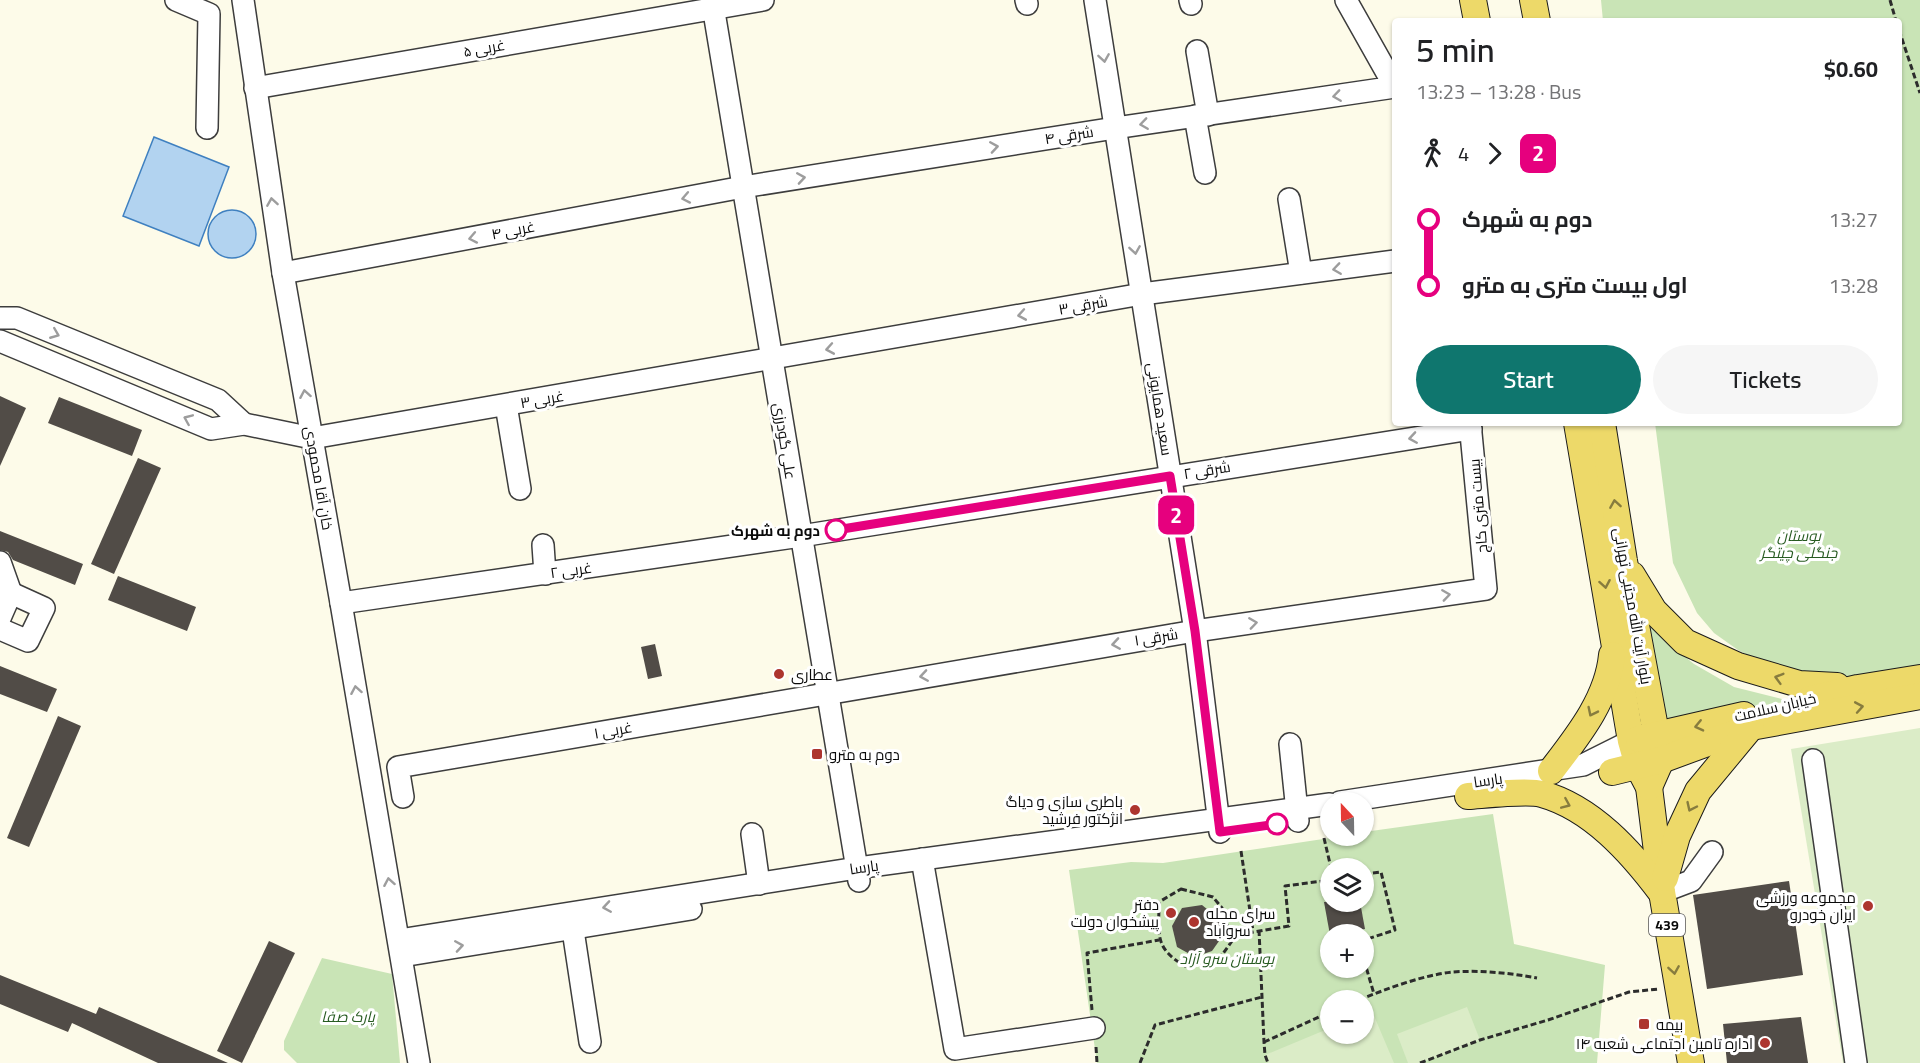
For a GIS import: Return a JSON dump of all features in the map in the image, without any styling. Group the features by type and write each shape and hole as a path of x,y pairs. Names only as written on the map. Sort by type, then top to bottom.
{"main road":[{"path":"1473,0 1476,18"},
{"path":"1533,0 1536,18"},
{"name":"بلوار آیت الله مجتبی تهرانی","path":"1578,426 1631,741 1651,762"},
{"name":"بلوار آیت الله مجتبی تهرانی","path":"1602,426 1624,561 1651,762"},
{"path":"1624,561 1654,611 1685,642 1738,666 1798,684 1858,688"},
{"path":"1551,771 1588,721 1601,695 1611,668 1614,636"},
{"name":"خیابان سلامت","path":"1651,762 1858,688 1920,678"},
{"name":"خیابان سلامت","path":"1651,762 1751,727 1920,696"},
{"path":"1662,892 1677,837 1698,791 1751,727"},
{"path":"1612,772 1651,762"},
{"name":"439","path":"1651,762 1662,892 1690,1063"},
{"path":"1468,796 1540,794 1579,810 1637,859 1662,892"}],"street":[{"path":"176,0 209,14 207,128"},
{"name":"خان آقا محمودی","path":"243,0 283,273 342,603 419,1063"},
{"name":"۵ غربی","path":"255,88 712,4 763,0"},
{"name":"سعید همایونی","path":"1095,0 1195,631 1219,826"},
{"path":"1346,0 1392,82"},
{"name":"علی گودرزی","path":"712,4 858,875"},
{"path":"1197,51 1205,173"},
{"name":"۴ شرقی","path":"743,187 1115,128 1392,87"},
{"name":"۴ غربی","path":"283,273 743,187"},
{"path":"1290,199 1301,273"},
{"name":"۳ شرقی","path":"772,359 1142,294 1392,261"},
{"path":"0,318 17,318 218,400 244,423"},
{"path":"0,341 211,429 244,423 312,438"},
{"name":"۳ غربی","path":"312,438 772,359"},
{"path":"506,405 520,489"},
{"name":"۲ شرقی","path":"801,536 1471,426"},
{"name":"بیست متری کاج","path":"1471,426 1486,590"},
{"name":"۲ غربی","path":"342,603 801,536"},
{"path":"543,545 545,574"},
{"path":"0,562 12,593 44,608 28,641 0,629"},
{"name":"۱ شرقی","path":"827,692 1195,631 1486,590"},
{"path":"0,618 12,593"},
{"name":"۱ غربی","path":"403,797 398,767 827,692"},
{"name":"پارسا","path":"1374,797 1583,765 1631,741"},
{"path":"1290,744 1297,815"},
{"path":"1813,760 1856,1063"},
{"name":"پارسا","path":"1374,810 1612,772"},
{"name":"پارسا","path":"400,948 858,875 1297,815 1320,807"},
{"name":"پارسا","path":"1297,815 1320,816"},
{"path":"752,834 759,884"},
{"path":"1662,892 1691,882 1712,852"},
{"path":"923,866 955,1049 1094,1028"},
{"name":"پارسا","path":"571,921 759,884 858,875"},
{"path":"571,921 590,1041"}],"path":[{"path":"1890,0 1895,18"},
{"path":"1902,39 1920,93"},
{"path":"1241,851 1253,931"},
{"path":"1374,873 1381,872 1395,930 1374,937"},
{"path":"1232,941 1221,908 1213,897 1181,889 1159,902 1159,940 1170,957 1185,966 1222,955 1232,941 1242,934 1289,926 1286,886 1320,881"},
{"path":"1259,930 1264,1042 1268,1063"},
{"path":"1097,1063 1087,953 1159,940"},
{"path":"1374,994 1391,987 1452,972 1501,972 1537,978"},
{"path":"1420,1063 1480,1040 1548,1020 1629,992 1677,988"},
{"path":"1140,1063 1155,1025 1262,997"},
{"path":"1264,1042 1320,1017"}],"green space":[{"name":"بوستان جنگلی چیتگر","path":"1601,0 1920,0 1920,668 1852,681 1766,665 1738,650 1714,633 1697,613 1673,563 1655,426 1902,426 1902,18 1603,18"},
{"path":"1642,604 1662,638 1694,664 1734,687 1790,701 1666,721"},
{"name":"مجموعه ورزشی ایران خودرو","path":"1920,728 1920,1063 1843,1063 1791,749"},
{"name":"بوستان سرو آزاد","path":"1493,814 1514,944 1605,965 1597,1063 1097,1063 1069,870 1131,862 1163,863 1320,839 1320,846 1374,846 1374,831"},
{"name":"پارک صفا","path":"322,958 392,974 400,1063 297,1063 284,1050 284,1041"},
{"path":"1467,1007 1480,1040 1420,1063 1408,1063 1397,1034"},
{"path":"1374,1016 1394,1063 1268,1063 1265,1055 1320,1032 1320,1044 1374,1044"}],"water":[{"path":"154,137 229,167 199,246 123,216"},
{"path":"227,210 237,210 252,220 256,234 255,243 246,254 237,258 227,258 212,248 208,239 208,229 218,214"}],"building":[{"path":"0,396 26,408 0,466"},
{"path":"59,397 142,430 132,456 48,423"},
{"path":"138,458 161,468 114,574 91,564"},
{"path":"0,531 83,564 75,585 13,560 8,552 0,550"},
{"path":"118,576 196,607 187,631 108,600"},
{"path":"655,644 662,676 648,679 641,647"},
{"path":"0,666 57,689 47,712 0,694"},
{"path":"58,716 81,726 29,847 7,838"},
{"path":"1789,881 1803,975 1707,989 1693,895"},
{"path":"1202,905 1218,918 1224,934 1212,951 1195,957 1177,947 1172,926 1182,908"},
{"path":"1326,912 1362,912 1364,924 1328,924"},
{"path":"269,941 295,953 242,1063 217,1051"},
{"path":"0,975 96,1014 99,1007 228,1063 158,1063 72,1023 68,1032 0,1004"},
{"name":"اداره تامین اجتماعی شعبه ۱۴","path":"1801,1017 1808,1063 1727,1063 1723,1024"}],"bus line":[{"name":"2","path":"836,530 1170,476 1195,631 1220,832 1277,824"}],"place":[{"name":"دوم به شهرک","path":"836,530"},
{"name":"عطاری","path":"779,674"},
{"name":"دوم به مترو","path":"817,754"},
{"name":"باطری سازی و دیاگ انژکتور فرشید","path":"1135,810"},
{"name":"مجموعه ورزشی ایران خودرو","path":"1868,906"},
{"name":"دفتر پیشخوان دولت","path":"1171,913"},
{"name":"سرای محله سروآباد","path":"1194,922"},
{"name":"بیمه","path":"1644,1024"},
{"name":"اداره تامین اجتماعی شعبه ۱۴","path":"1765,1043"}]}
